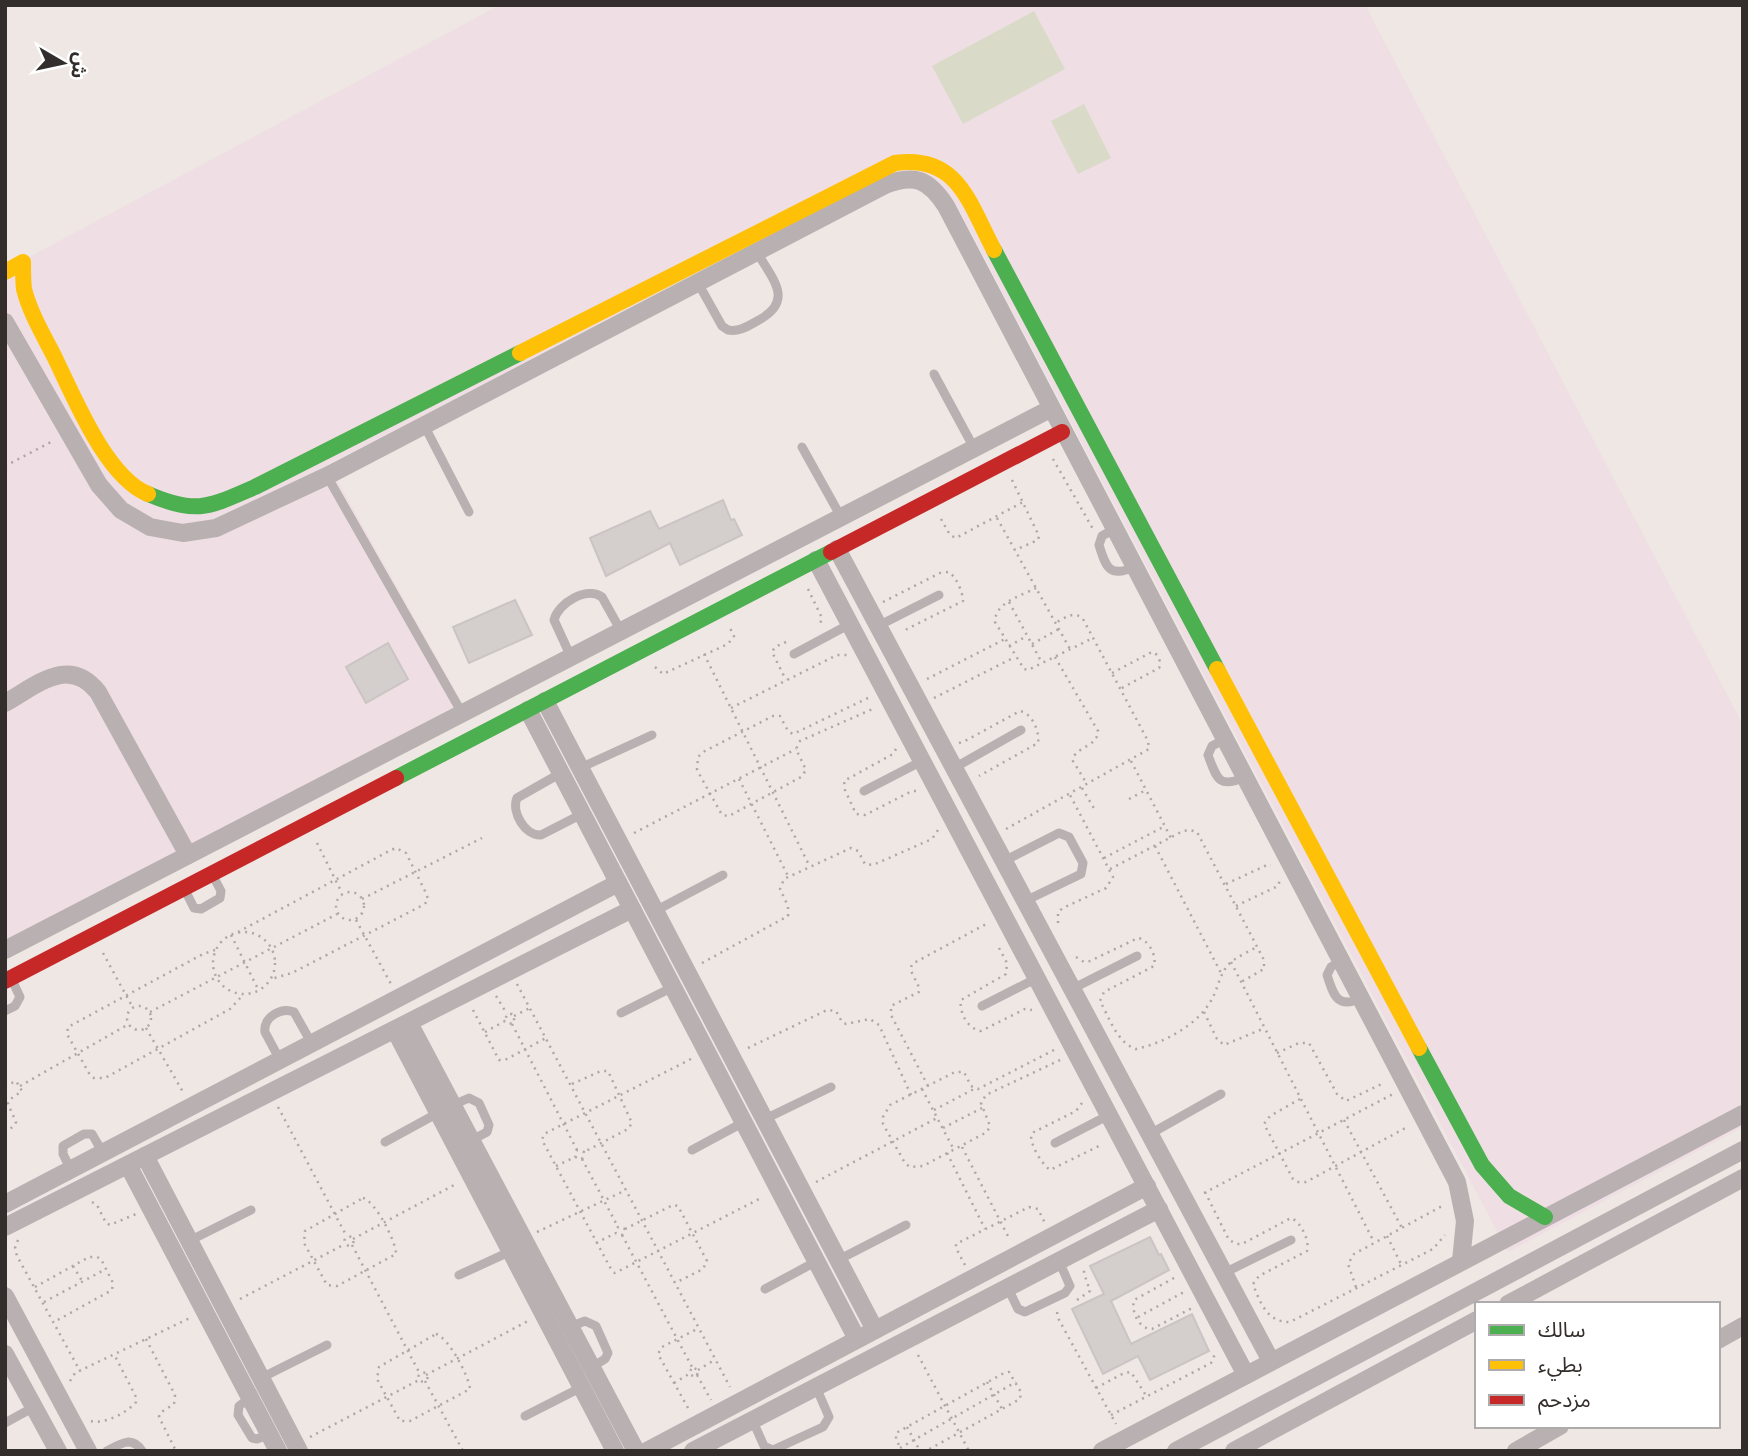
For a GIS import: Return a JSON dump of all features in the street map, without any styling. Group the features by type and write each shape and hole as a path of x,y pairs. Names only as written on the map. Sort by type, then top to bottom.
{"street":[{"path":"5,272 23,262 24,288 33,314 93,435 116,468 142,492 176,506 212,506 895,163 915,159 936,164 952,177 963,192 1474,1150 1494,1182 1509,1196 1545,1217"},
{"path":"33,314 8,324 99,485 121,510 150,527 183,533 216,528 327,476 885,185 903,178 921,180 936,191 946,206 1051,409 1107,534 1134,567 1457,1182 1463,1201 1465,1241 1461,1261"},
{"path":"582,321 591,338"},
{"path":"5,950 1051,409"},
{"path":"8,980 308,824 433,765 545,701 1062,432"},
{"path":"837,550 1271,1361"},
{"path":"816,560 1246,1375"},
{"path":"5,703 64,673 78,675 90,681 188,855"},
{"path":"1198,687 1220,674"},
{"path":"545,701 875,1329"},
{"path":"528,710 857,1339"},
{"path":"5,1204 618,883"},
{"path":"5,1227 632,909"},
{"path":"402,1026 446,1109 471,1176 570,1327 636,1451"},
{"path":"446,1109 472,1140 543,1312 615,1451"},
{"path":"1102,1451 1743,1114"},
{"path":"1448,1164 1474,1150"},
{"path":"1176,1451 1743,1150"},
{"path":"145,1156 298,1448"},
{"path":"128,1165 274,1443"},
{"path":"1512,1302 1743,1178"},
{"path":"648,1451 1147,1186"},
{"path":"693,1451 1159,1209"},
{"path":"5,1296 88,1451"},
{"path":"1234,1451 1475,1321"},
{"path":"1720,1339 1743,1326"},
{"path":"5,1354 10,1375 34,1407 58,1451"},
{"path":"1516,1451 1556,1428"}],"lane":[{"path":"698,282 722,326 728,330 742,330 772,313 779,298 778,290 757,252"},
{"path":"934,374 974,448"},
{"path":"424,425 469,512"},
{"path":"802,447 841,517"},
{"path":"327,476 463,713"},
{"path":"571,657 554,620 560,607 584,594 597,593 602,597 621,631"},
{"path":"878,626 939,595"},
{"path":"794,654 850,624"},
{"path":"954,768 1021,730"},
{"path":"580,768 652,735"},
{"path":"864,791 922,761"},
{"path":"561,773 517,798 514,804 526,831 535,836 541,835 582,814"},
{"path":"1004,861 1059,833 1069,837 1083,863 1083,869 1076,877 1025,901"},
{"path":"184,888 192,905 197,909 218,900 221,891 212,874"},
{"path":"655,911 723,875"},
{"path":"1072,989 1137,956"},
{"path":"982,1006 1037,978"},
{"path":"5,1011 15,1006 20,998 8,980"},
{"path":"621,1013 673,987"},
{"path":"280,1060 264,1027 268,1018 284,1010 294,1012 312,1044"},
{"path":"765,1119 831,1087"},
{"path":"1150,1133 1222,1094"},
{"path":"385,1142 446,1109"},
{"path":"1055,1143 1109,1115"},
{"path":"692,1150 744,1122"},
{"path":"71,1170 63,1154 63,1146 84,1134 92,1133 95,1136 103,1153"},
{"path":"189,1241 251,1210"},
{"path":"838,1260 906,1225"},
{"path":"1224,1273 1291,1240"},
{"path":"459,1275 517,1244"},
{"path":"1007,1286 1018,1309 1025,1312 1065,1293 1070,1286 1058,1260"},
{"path":"765,1289 817,1261"},
{"path":"261,1378 327,1345"},
{"path":"525,1416 582,1387"},
{"path":"752,1419 764,1446 772,1450 823,1426 829,1417 816,1387"},
{"path":"5,1423 34,1407"},
{"path":"107,1451 129,1441 136,1443 142,1451"}],"path":[{"path":"5,466 68,433"},
{"path":"1048,457 1058,464 1107,534"},
{"path":"1015,550 1038,540 1039,536 1012,480 1016,474"},
{"path":"936,516 943,520 950,535 956,538 1023,502"},
{"path":"996,517 1070,649"},
{"path":"878,601 884,602 940,573 949,572 953,575 963,601 907,629 901,642"},
{"path":"805,584 822,618 817,627"},
{"path":"1037,588 1001,606 995,616 995,622 1024,669 1028,670 1093,638"},
{"path":"1009,602 1042,663"},
{"path":"1002,828 1012,826 1131,761 1147,752 1150,746 1080,616 1072,615 1055,623"},
{"path":"1032,644 1059,629"},
{"path":"1009,646 1027,636"},
{"path":"786,680 772,652 775,647 796,637"},
{"path":"922,682 1005,639"},
{"path":"1112,674 1150,653 1153,652 1157,656 1159,668 1120,689"},
{"path":"732,708 836,654 842,653 852,660"},
{"path":"705,654 810,867"},
{"path":"931,699 1015,656"},
{"path":"1055,657 1098,731 1094,741 1074,756 1073,761 1087,785"},
{"path":"796,749 804,765 805,774 725,816 697,770 698,757 776,715 782,719 789,733 793,734 871,696"},
{"path":"619,841 796,749 800,741 877,707"},
{"path":"954,740 959,743 965,741 1020,711 1029,716 1039,735 1038,743 985,770 979,774 978,781"},
{"path":"897,745 893,754 844,781 845,790 856,814 864,815 912,791 921,794"},
{"path":"1131,761 1171,838"},
{"path":"739,779 789,877"},
{"path":"1082,788 1095,810"},
{"path":"1129,799 1146,790"},
{"path":"308,824 342,894"},
{"path":"687,971 784,920 789,911 780,888 781,883 789,877 850,848 859,851 865,864 873,865 932,839 936,836 937,824"},
{"path":"1104,858 1164,826"},
{"path":"1110,869 1171,838 1190,830 1197,832 1226,884 1265,965 1261,973 1241,982"},
{"path":"362,899 482,838"},
{"path":"1155,846 1222,975"},
{"path":"396,848 406,853 415,872 428,899 425,904 365,936 292,973 271,979 259,991 243,995 228,990 216,978 212,964 215,950 222,941 335,879 396,848"},
{"path":"1226,884 1267,865 1273,867"},
{"path":"1236,906 1278,886 1280,879"},
{"path":"354,892 362,899 364,911 356,920 345,920 337,914 336,903 342,894 354,892"},
{"path":"149,1012 337,914"},
{"path":"928,1086 891,1015 891,1006 919,992 919,986 911,972 912,964 1004,915"},
{"path":"356,920 399,998"},
{"path":"238,932 263,938 271,948 275,964 271,979"},
{"path":"230,935 259,991"},
{"path":"93,936 133,1008"},
{"path":"215,950 202,954 68,1027 67,1034 90,1075 99,1079 230,1009 243,995"},
{"path":"1231,962 1374,1242"},
{"path":"1007,963 1008,968 1002,978 961,1000 961,1010 970,1026 981,1031 1025,1009 1036,1011"},
{"path":"510,971 739,1402"},
{"path":"489,982 506,1014 505,1021"},
{"path":"465,995 499,1060 505,1060 546,1038"},
{"path":"506,1014 514,1016 530,1007"},
{"path":"129,1024 129,1012 133,1008 145,1008 151,1018 145,1028"},
{"path":"731,1055 832,1009 846,1024 870,1019 879,1025 911,1095"},
{"path":"1204,1011 1217,1039 1224,1045 1265,1028"},
{"path":"512,1024 514,1016"},
{"path":"484,1032 505,1021"},
{"path":"505,1021 512,1024 577,1150 575,1157 555,1167"},
{"path":"129,1024 134,1028 145,1028"},
{"path":"20,1086 129,1024"},
{"path":"145,1028 192,1107"},
{"path":"1278,1053 1299,1043 1309,1043 1337,1094 1346,1101 1352,1101 1387,1082"},
{"path":"933,1111 1057,1048"},
{"path":"707,1052 548,1131 542,1140 555,1167 612,1271 619,1272 779,1189"},
{"path":"974,1088 964,1072 959,1070 890,1105 883,1117 883,1124 905,1163 911,1167 923,1166 989,1129 989,1122 982,1108 982,1099 986,1095 1063,1058"},
{"path":"571,1085 605,1070 610,1074 631,1119 631,1126 584,1152 577,1150"},
{"path":"5,1086 16,1081 22,1091 9,1100 8,1104 16,1122 5,1132"},
{"path":"922,1089 954,1149"},
{"path":"271,1093 347,1237 345,1244"},
{"path":"1186,1202 1393,1094"},
{"path":"1082,1095 1080,1107 1034,1132 1031,1135 1032,1143 1050,1170 1101,1144 1107,1144 1109,1147"},
{"path":"1301,1099 1266,1119 1266,1129 1293,1179 1302,1183 1409,1126"},
{"path":"943,1128 982,1108"},
{"path":"802,1190 937,1118"},
{"path":"1344,1120 1402,1228"},
{"path":"962,1146 1012,1243"},
{"path":"584,1152 582,1159 618,1227 616,1233"},
{"path":"947,1153 985,1230"},
{"path":"575,1157 582,1159"},
{"path":"347,1237 353,1239 471,1176"},
{"path":"517,1244 626,1190"},
{"path":"1205,1192 1233,1243 1242,1244 1291,1218 1298,1222 1308,1242 1307,1251 1259,1276 1253,1284 1266,1311 1272,1319 1281,1322 1290,1322 1433,1249 1446,1233"},
{"path":"363,1198 368,1199 395,1244 396,1254 332,1287 324,1281 304,1243 306,1231 335,1213 363,1198"},
{"path":"1356,1287 1348,1270 1350,1258 1354,1254 1447,1203 1449,1213"},
{"path":"86,1204 97,1205 106,1223 110,1225 151,1208"},
{"path":"622,1235 625,1229 642,1220 673,1205 678,1206 706,1256 706,1265 675,1283"},
{"path":"968,1266 964,1264 955,1246 985,1230 1032,1206 1038,1209 1046,1226"},
{"path":"618,1227 625,1229"},
{"path":"596,1243 616,1233 622,1235 692,1367 698,1370"},
{"path":"23,1236 17,1241 15,1248 80,1371"},
{"path":"1387,1236 1402,1265"},
{"path":"353,1239 352,1245 419,1374 419,1380"},
{"path":"224,1307 345,1244 352,1245"},
{"path":"35,1287 93,1256 101,1259 113,1283 112,1290 54,1322"},
{"path":"1073,1302 1090,1291 1083,1270 1087,1263"},
{"path":"73,1266 82,1282"},
{"path":"44,1303 106,1269"},
{"path":"1177,1277 1192,1308 1152,1329 1144,1328 1137,1317 1133,1304 1137,1297 1177,1277"},
{"path":"1137,1317 1184,1292"},
{"path":"1061,1308 1058,1310 1058,1318 1124,1439"},
{"path":"72,1385 72,1376 80,1371 205,1310"},
{"path":"419,1374 426,1374 457,1359 543,1312"},
{"path":"697,1424 658,1354 662,1347 699,1328"},
{"path":"436,1334 445,1338 468,1379 470,1390 405,1422 397,1417 377,1379 379,1367 407,1350 436,1334"},
{"path":"909,1338 970,1451"},
{"path":"146,1339 175,1395 174,1404 160,1413 159,1417 176,1451"},
{"path":"1111,1415 1211,1363 1216,1352 1214,1346"},
{"path":"89,1418 97,1423 101,1422 130,1408 135,1402 136,1397 114,1354"},
{"path":"716,1359 698,1370 697,1375 718,1413"},
{"path":"674,1383 689,1374 692,1367"},
{"path":"926,1451 1020,1399 1021,1392 1016,1382 1007,1371 895,1436 901,1449 1016,1382"},
{"path":"1096,1388 1131,1372 1146,1397"},
{"path":"426,1374 425,1381 463,1451"},
{"path":"689,1374 697,1375"},
{"path":"298,1448 386,1397 419,1380 425,1381"},
{"path":"987,1382 1002,1409"},
{"path":"907,1427 920,1451"}],"shaded area":[{"path":"500,5 1365,5 1743,725 1743,1127 1508,1252 953,198 910,168 328,464 467,712 10,949 5,940 5,270"}],"green space":[{"path":"1034,11 1065,69 963,124 932,66"},
{"path":"1084,104 1111,158 1078,174 1051,121"}],"building":[{"path":"723,500 731,520 734,519 742,535 680,565 670,543 606,576 590,538 650,511 659,529"},
{"path":"515,600 532,635 469,663 453,627"},
{"path":"388,643 408,679 366,703 346,667"},
{"path":"1150,1237 1169,1270 1111,1301 1131,1344 1192,1314 1209,1351 1150,1380 1138,1356 1103,1374 1072,1309 1104,1294 1090,1266"}],"traffic: fast":[{"path":"994,250 1217,669"},
{"path":"148,494 179,505 214,504 255,487 520,353"},
{"path":"396,778 831,552"},
{"path":"1419,1048 1482,1165 1509,1196 1545,1217"}],"traffic: slow":[{"path":"520,353 895,163 916,162 934,166 947,174 968,199 994,250"},
{"path":"5,272 23,262 24,289 30,307 82,414 118,471 148,494"},
{"path":"1217,669 1419,1048"}],"traffic: jam":[{"path":"831,552 1062,432"},
{"path":"5,981 396,778"}]}
